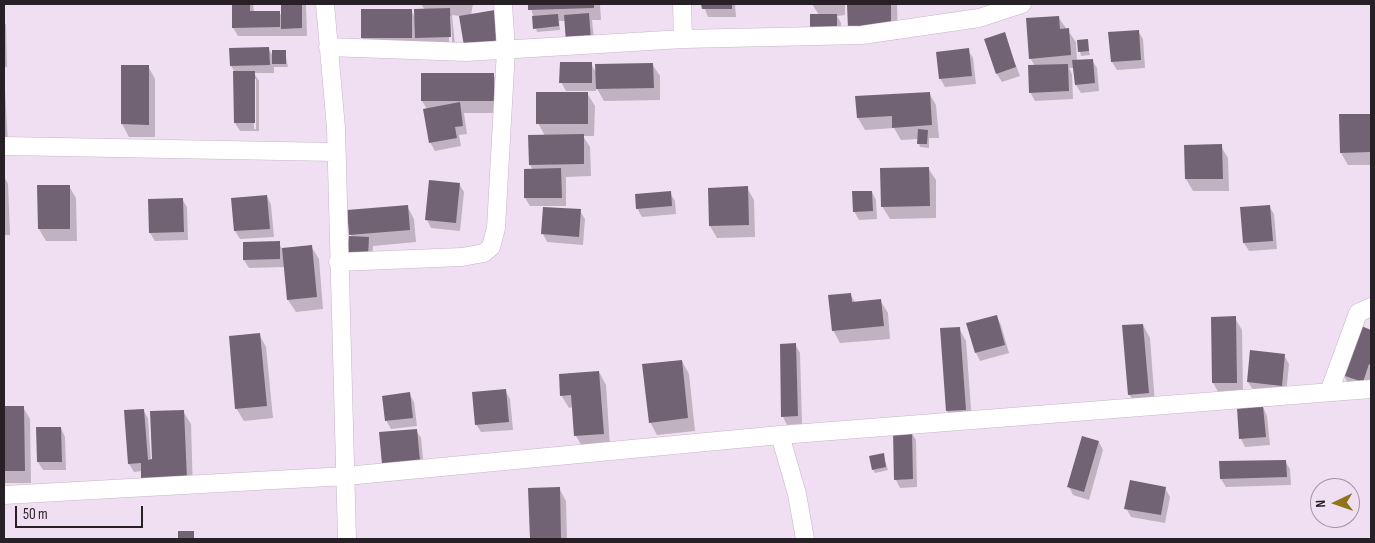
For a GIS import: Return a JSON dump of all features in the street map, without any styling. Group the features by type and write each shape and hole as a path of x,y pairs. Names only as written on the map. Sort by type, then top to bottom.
{"street":[{"path":"325,4 336,128 334,152 347,539"},
{"path":"338,262 462,257 484,253 491,247 496,228 506,50 503,4"},
{"path":"682,4 682,39"},
{"path":"328,47 466,52 682,39 862,35 979,18 1022,4"},
{"path":"4,146 334,152"},
{"path":"1329,392 1358,312 1371,307"},
{"path":"4,495 346,476 780,435 1371,389"},
{"path":"780,435 797,494 805,539"}],"building":[{"path":"232,4 250,4 250,11 280,11 280,27 232,28"},
{"path":"281,4 302,4 302,28 281,29"},
{"path":"528,4 594,4 594,8 528,10"},
{"path":"701,4 732,4 732,9 702,9"},
{"path":"847,4 891,4 891,28 848,29"},
{"path":"450,8 451,37 415,38 414,9"},
{"path":"361,9 412,9 412,38 361,38"},
{"path":"495,10 500,40 464,46 459,16"},
{"path":"589,13 591,40 566,42 564,15"},
{"path":"558,14 559,26 533,29 532,16"},
{"path":"810,14 837,14 837,28 810,29"},
{"path":"1059,16 1060,29 1069,28 1071,55 1029,59 1026,18"},
{"path":"1139,30 1141,60 1111,62 1108,32"},
{"path":"1005,32 1016,67 996,74 984,39"},
{"path":"1088,39 1089,51 1078,52 1077,40"},
{"path":"269,47 270,65 230,66 229,48"},
{"path":"969,48 972,76 939,79 936,52"},
{"path":"272,50 286,50 286,64 272,64"},
{"path":"1093,59 1095,83 1075,85 1072,60"},
{"path":"560,62 592,62 592,83 559,83"},
{"path":"653,63 654,88 596,89 595,64"},
{"path":"1068,64 1069,91 1029,93 1028,65"},
{"path":"121,65 149,65 149,125 121,124"},
{"path":"233,71 255,71 255,123 234,123"},
{"path":"421,73 494,73 494,101 421,101"},
{"path":"536,92 588,92 588,124 536,124"},
{"path":"930,92 932,125 892,128 892,116 857,118 855,96"},
{"path":"460,102 463,126 455,127 457,138 429,143 423,109"},
{"path":"1339,114 1371,114 1371,152 1340,153"},
{"path":"918,129 928,130 927,144 917,144"},
{"path":"584,134 584,164 529,165 528,135"},
{"path":"1222,144 1223,179 1185,179 1184,145"},
{"path":"929,167 930,206 881,207 880,168"},
{"path":"561,168 562,198 524,198 524,169"},
{"path":"429,180 460,183 456,223 425,220"},
{"path":"37,185 70,185 70,229 38,229"},
{"path":"748,186 749,225 709,226 708,188"},
{"path":"671,191 672,206 636,209 635,194"},
{"path":"852,191 872,191 873,211 853,212"},
{"path":"267,195 270,229 234,231 231,198"},
{"path":"183,198 184,232 149,233 148,199"},
{"path":"408,205 410,230 349,235 347,210"},
{"path":"1270,205 1273,241 1243,243 1240,207"},
{"path":"543,207 581,209 579,237 541,234"},
{"path":"349,236 369,237 368,257 347,255"},
{"path":"280,241 280,259 243,260 243,242"},
{"path":"312,245 317,297 287,300 282,248"},
{"path":"851,293 852,302 881,299 884,326 832,331 828,295"},
{"path":"997,315 1005,345 975,353 966,323"},
{"path":"1236,316 1237,383 1212,383 1211,317"},
{"path":"1143,324 1149,393 1128,395 1122,325"},
{"path":"1359,325 1371,330 1371,365 1369,364 1363,382 1342,375"},
{"path":"960,327 966,410 946,411 940,328"},
{"path":"260,333 267,406 235,409 229,336"},
{"path":"796,343 798,416 781,417 780,344"},
{"path":"1250,350 1285,354 1282,386 1247,382"},
{"path":"682,360 688,418 649,423 642,364"},
{"path":"599,371 604,434 574,436 571,395 560,396 559,374"},
{"path":"506,389 509,422 475,425 472,392"},
{"path":"410,392 413,418 385,421 382,396"},
{"path":"4,406 24,406 25,471 4,471"},
{"path":"1263,406 1266,437 1239,439 1237,408"},
{"path":"144,409 148,460 152,459 150,411 184,410 187,479 141,481 141,463 128,464 124,410"},
{"path":"36,427 61,427 62,462 37,462"},
{"path":"417,429 420,461 382,464 379,432"},
{"path":"912,430 913,479 894,480 893,431"},
{"path":"1082,436 1099,441 1084,492 1067,487"},
{"path":"884,453 886,467 872,470 869,456"},
{"path":"1286,460 1287,477 1220,479 1219,461"},
{"path":"1130,480 1166,487 1161,515 1124,509"},
{"path":"560,487 561,539 530,539 528,488"},
{"path":"178,531 194,531 194,539 178,539"}]}
